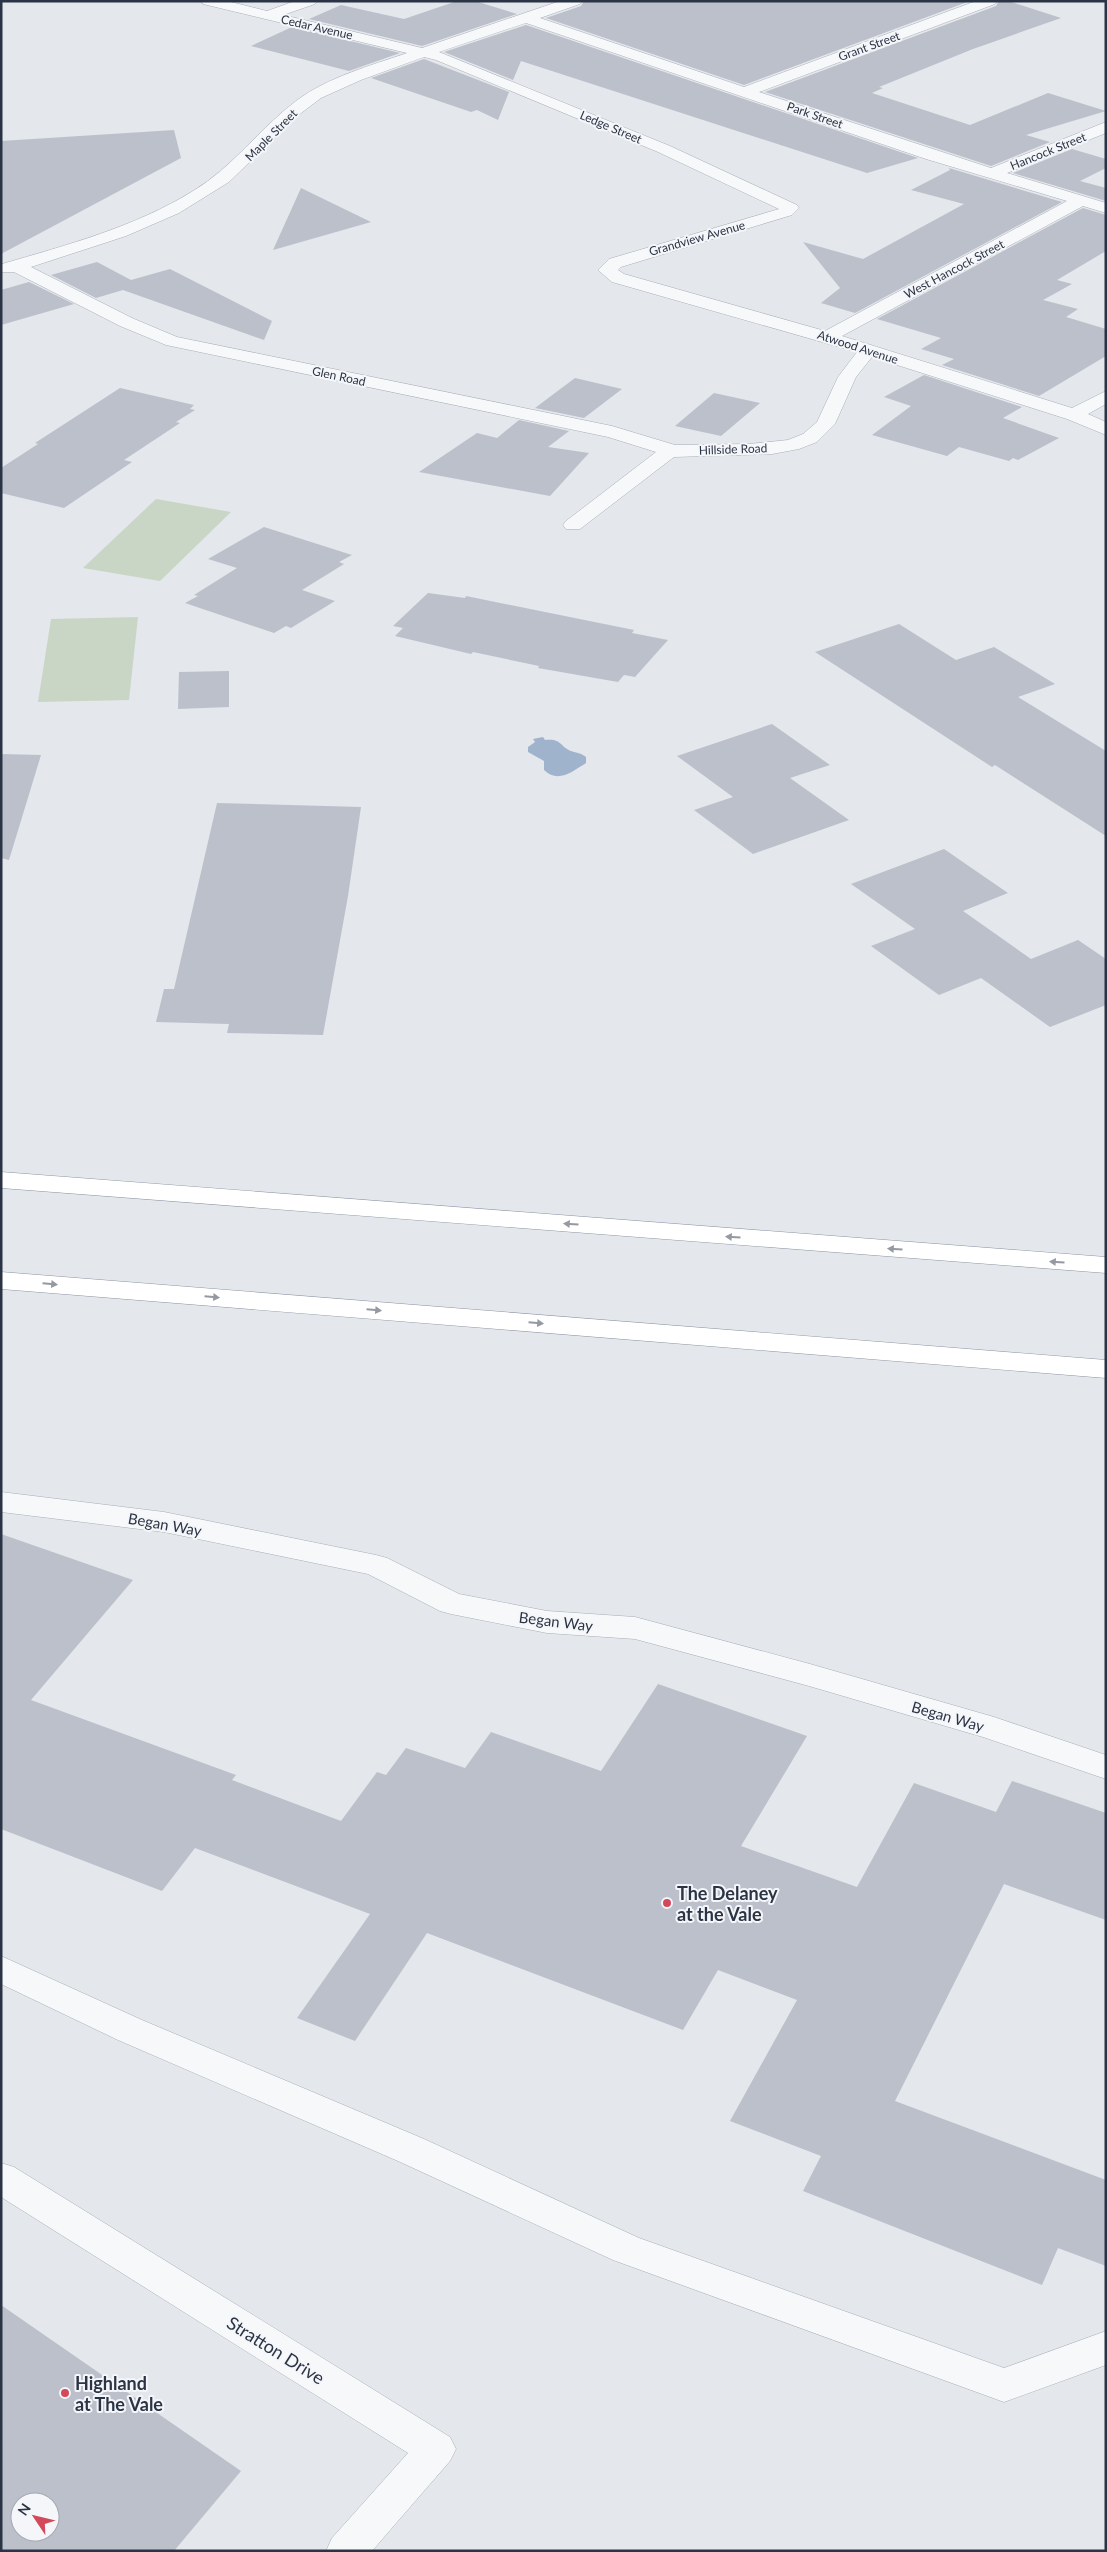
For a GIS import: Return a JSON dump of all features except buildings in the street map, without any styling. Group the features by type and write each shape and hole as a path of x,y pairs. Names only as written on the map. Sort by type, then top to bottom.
{"highway":[{"path":"1,1180 1106,1266"},
{"path":"1,1280 1106,1368"}],"street":[{"name":"Cedar Avenue","path":"208,1 426,52"},
{"path":"268,15 310,1"},
{"name":"Maple Street","path":"9,268 108,237 173,209 206,191 230,173 286,117 305,102 336,86 426,52 575,1"},
{"name":"Grant Street","path":"747,92 990,1"},
{"name":"Park Street","path":"526,18 991,174 1106,208"},
{"name":"Ledge Street","path":"426,52 664,149 789,206 790,210"},
{"name":"Hancock Street","path":"991,174 1106,127"},
{"name":"West Hancock Street","path":"828,337 1080,201"},
{"name":"Grandview Avenue","path":"607,270 611,264 636,255 790,210"},
{"name":"Glen Road","path":"9,268 172,341 612,432 674,450"},
{"name":"Atwood Avenue","path":"607,270 623,280 828,337 1074,415 1106,429"},
{"name":"Hillside Road","path":"573,526 662,455 674,450 761,449 789,444 811,436 825,425 853,364 869,351"},
{"path":"1074,415 1106,396"},
{"name":"Began Way","path":"1,1502 164,1522 376,1565 451,1603 547,1622 635,1628 810,1675 994,1729 1106,1767"},
{"path":"1,1968 130,2030 411,2150 626,2249 1004,2385 1106,2348"},
{"name":"Stratton Drive","path":"1,2178 436,2450 346,2551"}],"green space":[{"path":"156,499 231,512 160,581 83,568"},
{"path":"138,617 129,700 38,702 51,619"}],"water":[{"path":"543,737 545,740 558,741 567,749 586,757 586,763 565,775 555,776 549,774 544,770 544,761 528,752 528,747 535,742 533,739"}],"place":[{"name":"The Delaney at the Vale","path":"667,1903"},
{"name":"Highland at The Vale","path":"65,2393"}]}
